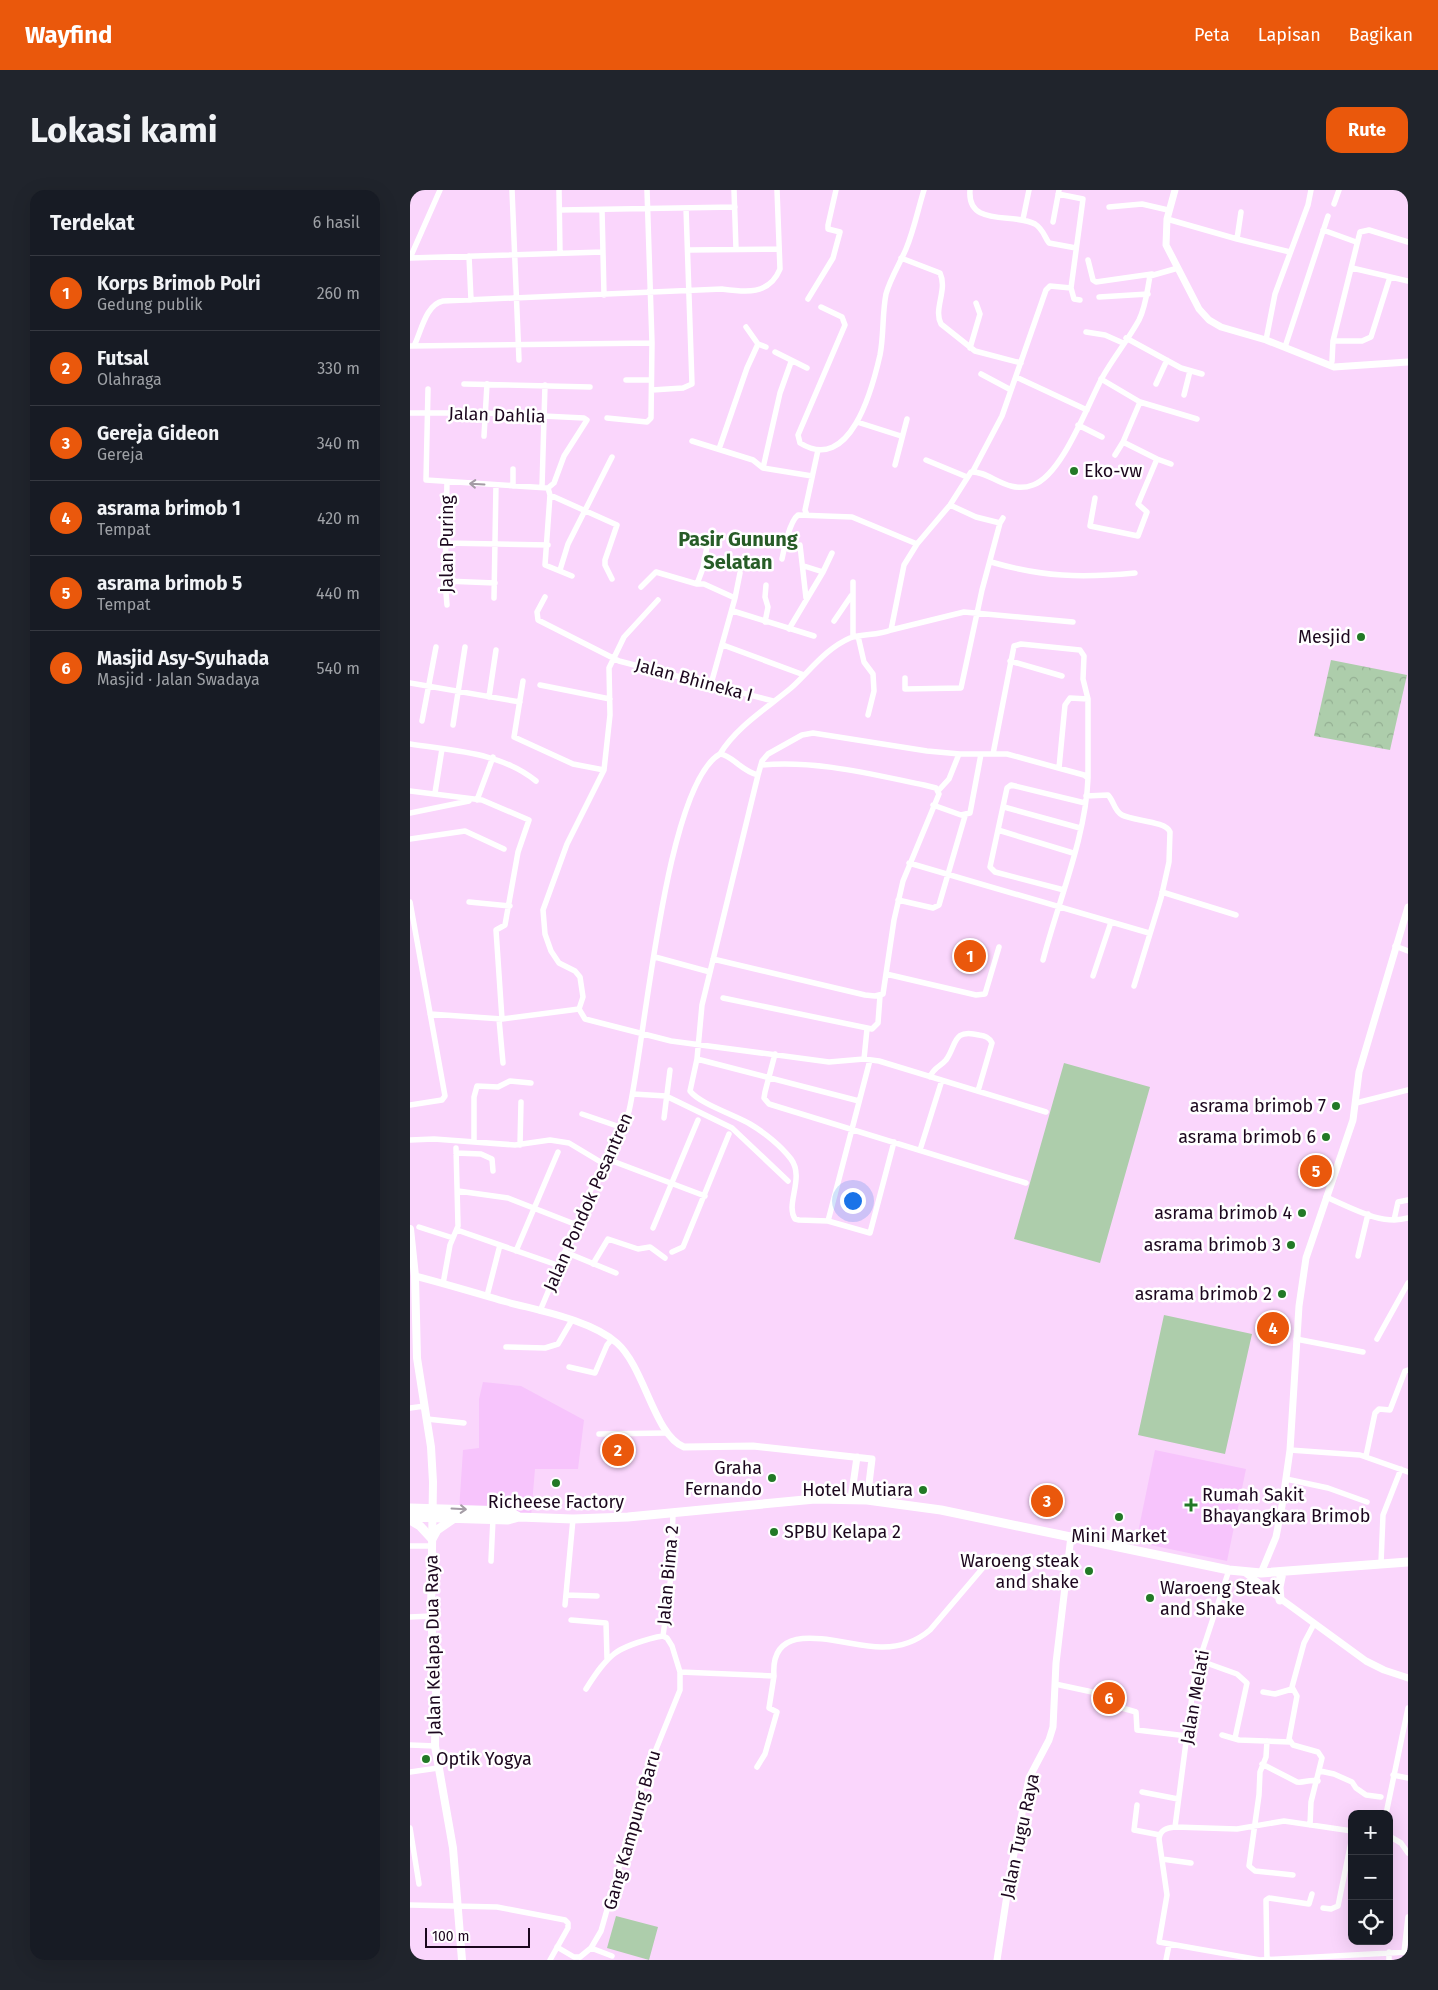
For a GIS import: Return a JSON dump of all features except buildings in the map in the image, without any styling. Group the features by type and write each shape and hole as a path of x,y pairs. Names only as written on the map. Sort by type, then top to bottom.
{"main road":[{"name":"Jalan Kelapa Dua Raya","path":"410,1229 415,1276 413,1300 416,1342 432,1460 431,1616 436,1691 435,1746 453,1848 462,1960"},
{"path":"410,1508 455,1518 493,1520 508,1520 519,1517 573,1519 673,1513 809,1499 851,1499 924,1508 1244,1572 1282,1572 1408,1562"},
{"path":"410,1519 433,1513 508,1511 519,1517"},
{"path":"410,1519 420,1526 432,1543 441,1526 455,1518"},
{"path":"1280,1600 1279,1587 1282,1572"}],"street":[{"path":"440,190 410,258 603,252"},
{"path":"512,190 519,360"},
{"path":"559,190 560,253"},
{"path":"607,418 649,421 652,390 652,343 646,190"},
{"path":"734,190 736,249"},
{"path":"652,343 412,346 431,308 437,302 722,289 746,293 760,289 778,275 780,269 777,190"},
{"path":"808,299 836,251 840,232 828,228 828,225 836,190"},
{"path":"821,307 842,317 846,321 799,430 800,443 818,450 831,449 839,445 857,422 880,354 886,295 912,232 924,190"},
{"path":"970,190 972,206 980,213 998,218 1023,219 1042,229 1049,243 1076,248"},
{"path":"1023,219 1029,190"},
{"path":"1175,190 1168,210 1166,245 1200,309 1209,320 1221,327 1266,340 1340,368 1408,362"},
{"path":"1266,340 1276,294 1308,205 1311,190"},
{"path":"1334,204 1339,190"},
{"path":"1053,222 1058,192 1082,198 1071,288 1074,299 1080,300"},
{"path":"1109,207 1142,204 1168,210"},
{"path":"560,210 735,207"},
{"path":"652,390 692,385 686,208"},
{"path":"602,210 604,295"},
{"path":"1237,240 1241,212"},
{"path":"1285,347 1328,216"},
{"path":"1167,218 1237,240 1290,252"},
{"path":"1323,230 1356,242"},
{"path":"1332,361 1333,341 1360,232 1364,230 1408,242"},
{"path":"688,250 779,249"},
{"path":"469,256 471,300"},
{"path":"901,258 940,273 943,279 940,322 970,348 1021,363"},
{"path":"1088,260 1093,280 1096,282 1152,274 1178,268"},
{"path":"1352,268 1408,281"},
{"path":"973,471 1011,486 1028,487 1037,484 1050,475 1088,410 1101,379 1138,321 1148,294 1152,274"},
{"path":"1333,341 1362,341 1371,337 1390,277"},
{"path":"891,630 904,565 918,544 950,505 967,477 973,471 1002,416 1048,287 1071,288"},
{"path":"1099,297 1148,294"},
{"path":"970,348 980,314 976,303"},
{"path":"746,328 758,344 766,348"},
{"path":"1086,332 1125,340 1202,374"},
{"path":"718,449 746,368 758,344"},
{"path":"775,352 791,362 807,368"},
{"path":"1156,384 1167,360"},
{"path":"763,468 780,392 791,362"},
{"path":"1184,395 1190,370"},
{"path":"981,374 1011,390"},
{"path":"1016,377 1088,410"},
{"path":"1101,379 1140,402 1197,419"},
{"path":"626,380 651,380"},
{"path":"464,384 590,387"},
{"path":"484,436 487,384"},
{"path":"545,385 545,487 550,495 617,525 605,560 605,565 612,579"},
{"path":"428,389 426,478 428,481 545,487"},
{"path":"1115,455 1123,442 1140,402"},
{"name":"Jalan Dahlia","path":"410,413 584,418 587,420 564,456 556,479 545,487"},
{"path":"895,466 901,436 907,419"},
{"path":"857,422 901,436"},
{"path":"1078,425 1102,437"},
{"path":"692,441 753,460 763,468 812,476"},
{"path":"1123,442 1170,464"},
{"path":"806,515 805,510 810,498 812,476 818,450"},
{"path":"560,570 568,544 612,457"},
{"path":"1095,498 1090,526 1138,536 1146,512 1138,504 1157,459"},
{"path":"926,460 967,477"},
{"path":"513,469 513,486"},
{"name":"Jalan Puring","path":"447,482 447,605"},
{"path":"494,598 496,485"},
{"path":"550,495 548,545 545,564 572,576"},
{"path":"905,678 905,689 961,688 976,612 1002,521 970,515 950,505"},
{"path":"782,559 784,545 791,532 792,520 798,515 852,517 918,544"},
{"path":"697,584 703,568 708,541"},
{"path":"446,543 548,545"},
{"path":"800,545 804,566 806,598"},
{"path":"789,629 823,572 832,553"},
{"path":"991,562 1019,570 1065,577 1135,573"},
{"path":"804,566 823,572"},
{"path":"641,587 656,572 697,584 704,584 735,598"},
{"path":"711,684 733,611 740,573"},
{"path":"446,581 495,583"},
{"path":"854,582 852,595 855,637 864,662 871,669 874,683 868,715"},
{"path":"765,622 768,607 764,593 766,585"},
{"path":"834,621 852,595"},
{"name":"Jalan Bhineka I","path":"545,597 537,612 538,620 615,659 773,701"},
{"path":"658,600 624,637 609,668 610,699 604,770 567,844 543,910 545,934 551,951 559,963 575,971 580,977 583,997 579,1009 585,1019 643,1035 698,1044 829,1062 867,1059 930,1076 1046,1112"},
{"path":"733,611 814,636"},
{"path":"855,637 876,635 956,613 976,612 1073,622"},
{"name":"Jalan Pondok Pesantren","path":"540,1311 605,1161 623,1128 633,1094 673,853 681,821 699,778 725,746 773,701 824,655 855,637"},
{"path":"993,754 1014,646 1017,644 1080,650 1084,656 1083,679 1088,700 1088,778 1086,796 1064,890 1043,960"},
{"path":"723,645 804,675"},
{"path":"422,721 436,647"},
{"path":"453,725 465,647"},
{"path":"489,697 496,650"},
{"path":"1010,661 1062,676"},
{"path":"523,681 514,737 573,764 604,770"},
{"path":"410,683 520,702"},
{"path":"540,685 610,699"},
{"path":"1059,768 1065,705 1070,698 1088,700"},
{"path":"894,1142 870,1233 828,1221 799,1220 793,1215 796,1174 792,1160 752,1124 691,1093 690,1087 697,1060 702,1005 761,765 768,754 809,733 959,754 1018,756 1081,773 1088,778"},
{"path":"410,744 493,757 516,766 536,781"},
{"path":"435,793 442,749"},
{"path":"720,754 725,754 744,770 758,774"},
{"path":"723,998 867,1029 875,1027 878,1023 880,996 884,991 898,900 938,791 949,779 959,754"},
{"path":"898,900 937,907 965,816 971,810 981,754"},
{"path":"474,800 493,757"},
{"path":"761,765 784,763 820,765 924,785 938,791"},
{"path":"1064,890 992,870 990,862 1007,788 1014,784 1085,802"},
{"path":"410,791 435,793 474,800 529,819 530,822 518,852 510,906 505,925 496,930 503,1063"},
{"path":"1086,796 1108,795 1116,810 1122,816 1164,826 1169,830 1168,862 1162,892 1134,986"},
{"path":"410,813 474,800"},
{"path":"933,805 965,816"},
{"path":"1004,807 1080,828"},
{"path":"410,839 465,830 504,849"},
{"path":"998,830 1073,853"},
{"path":"910,863 1149,933"},
{"path":"1162,892 1236,915"},
{"path":"410,902 446,1098 410,1105"},
{"path":"469,902 510,906"},
{"path":"1261,1573 1276,1537 1286,1479 1290,1450 1296,1340 1306,1258 1353,1120 1359,1072 1408,907"},
{"path":"1093,976 1111,922"},
{"path":"1395,946 1408,951"},
{"path":"886,974 976,994 985,994 998,947"},
{"path":"410,954 419,953"},
{"path":"655,957 710,972"},
{"path":"713,959 865,995 880,996"},
{"path":"430,1014 500,1019 579,1009"},
{"path":"828,1221 852,1129 867,1059 867,1029"},
{"path":"930,1076 933,1069 946,1059 952,1044 958,1037 972,1033 983,1036 989,1038 992,1043 978,1091"},
{"path":"775,1054 764,1098 768,1104 1026,1183"},
{"path":"697,1060 858,1101"},
{"path":"664,1118 670,1070"},
{"path":"920,1150 942,1080"},
{"path":"474,1141 474,1096 477,1086 498,1087 510,1081 531,1083"},
{"path":"1356,1103 1408,1090"},
{"path":"633,1094 666,1096 732,1128 788,1181"},
{"path":"520,1145 521,1102"},
{"path":"582,1114 623,1128"},
{"path":"653,1228 698,1120"},
{"path":"672,1252 683,1247 729,1134"},
{"path":"410,1140 474,1141 520,1145 543,1140 570,1143 605,1161 705,1196"},
{"path":"443,1284 453,1238 457,1230 456,1151 480,1154 492,1159 493,1171"},
{"path":"516,1251 558,1152"},
{"path":"458,1191 508,1198 577,1224"},
{"path":"1326,1197 1368,1214 1394,1220 1408,1218"},
{"path":"1394,1220 1398,1202 1408,1200"},
{"path":"1358,1256 1368,1214"},
{"path":"419,1226 453,1238"},
{"path":"457,1230 560,1266"},
{"path":"593,1264 606,1241 611,1239 638,1249 650,1247 665,1258"},
{"path":"487,1296 500,1245"},
{"path":"565,1252 616,1273"},
{"path":"415,1276 572,1320 612,1339 632,1361 666,1433 677,1444 692,1448 753,1446 872,1459 867,1500"},
{"path":"1377,1339 1406,1292 1408,1283"},
{"path":"506,1347 545,1348 558,1344 572,1320"},
{"path":"568,1367 595,1373 607,1345 612,1339"},
{"path":"1296,1340 1363,1352"},
{"path":"1366,1456 1375,1413 1379,1409 1390,1410 1397,1388 1405,1371 1408,1370"},
{"path":"410,1408 425,1406"},
{"path":"427,1419 464,1423"},
{"path":"599,1434 666,1433"},
{"path":"1290,1450 1366,1456 1408,1472"},
{"path":"851,1499 857,1457"},
{"path":"1381,1563 1383,1514 1400,1469"},
{"path":"1286,1479 1328,1488 1367,1502"},
{"name":"Jalan Bima 2","path":"663,1636 671,1576 673,1513"},
{"path":"565,1605 573,1519"},
{"path":"491,1561 493,1520"},
{"name":"Jalan Tugu Raya","path":"997,1960 1011,1869 1027,1787 1034,1766 1049,1740 1053,1727 1055,1684 1071,1536"},
{"path":"410,1546 432,1543"},
{"path":"757,1767 765,1754 777,1712 769,1708 775,1658 781,1649 795,1638 810,1637 852,1645 885,1648 906,1643 920,1637 934,1626 993,1556 1067,1569"},
{"name":"Jalan Melati","path":"1175,1827 1198,1660 1229,1570"},
{"path":"1244,1572 1366,1661 1384,1670 1408,1678"},
{"path":"566,1595 597,1596"},
{"path":"410,1617 431,1616"},
{"path":"571,1620 606,1623 607,1658"},
{"path":"1290,1742 1297,1696 1292,1688 1304,1643 1314,1624"},
{"path":"586,1689 607,1658 637,1642 663,1636 672,1646 680,1672 774,1676"},
{"path":"1198,1660 1237,1674 1247,1683 1235,1738"},
{"name":"Gang Kampung Baru","path":"581,1958 591,1948 605,1922 652,1754 677,1702 680,1690 680,1672"},
{"path":"1055,1684 1096,1693 1101,1702 1136,1712 1137,1730 1187,1736"},
{"path":"1263,1692 1276,1694 1292,1688"},
{"path":"1387,1810 1408,1708"},
{"path":"1222,1735 1235,1738 1290,1742 1293,1745 1309,1749 1321,1755 1318,1781 1311,1802 1310,1825"},
{"path":"1268,1741 1262,1764 1253,1826 1250,1869 1293,1875"},
{"path":"410,1745 435,1746"},
{"path":"1262,1764 1296,1782 1318,1781"},
{"path":"410,1772 438,1768"},
{"path":"1320,1771 1334,1774 1353,1783 1356,1788 1366,1795 1381,1797"},
{"path":"1393,1775 1408,1778"},
{"path":"1142,1792 1178,1799"},
{"path":"1137,1805 1134,1830 1160,1834 1167,1828 1175,1827 1236,1829 1278,1821 1348,1830"},
{"path":"410,1828 419,1884"},
{"path":"1160,1834 1167,1895 1159,1940 1161,1943 1209,1952 1229,1958 1267,1960 1346,1957 1406,1952 1408,1918"},
{"path":"1393,1838 1401,1842 1408,1853"},
{"path":"1323,1908 1338,1906 1348,1855"},
{"path":"1162,1859 1191,1863"},
{"path":"1267,1960 1266,1900 1269,1898 1309,1904 1312,1894"},
{"path":"410,1905 512,1909 565,1920 569,1925 550,1960"},
{"path":"1166,1960 1169,1945"},
{"path":"558,1947 574,1957 581,1958"},
{"path":"591,1948 612,1956"},
{"path":"1208,1960 1209,1952"},
{"path":"1389,1952 1389,1960"}],"shaded area":[{"path":"483,1382 521,1386 584,1420 578,1469 535,1469 531,1517 459,1511 463,1450 479,1448 479,1399"},
{"name":"Rumah Sakit Bhayangkara Brimob","path":"1155,1450 1246,1469 1227,1561 1136,1542"}],"green space":[{"path":"1331,660 1407,675 1390,750 1314,736"},
{"path":"1064,1063 1150,1087 1100,1263 1014,1239"},
{"path":"1164,1315 1252,1334 1225,1454 1138,1435"},
{"path":"616,1916 658,1927 649,1960 607,1948"}],"place":[{"name":"Eko-vw","path":"1074,471"},
{"name":"Mesjid","path":"1361,637"},
{"name":"Korps Brimob Polri","path":"970,956"},
{"name":"asrama brimob 7","path":"1336,1106"},
{"name":"asrama brimob 6","path":"1326,1137"},
{"name":"asrama brimob 5","path":"1316,1171"},
{"name":"asrama brimob 4","path":"1302,1213"},
{"name":"asrama brimob 3","path":"1291,1245"},
{"name":"asrama brimob 2","path":"1282,1294"},
{"name":"asrama brimob 1","path":"1273,1328"},
{"name":"Futsal","path":"618,1450"},
{"name":"Graha Fernando","path":"772,1478"},
{"name":"Richeese Factory","path":"556,1483"},
{"name":"Hotel Mutiara","path":"923,1490"},
{"name":"Gereja Gideon","path":"1047,1501"},
{"name":"Rumah Sakit Bhayangkara Brimob","path":"1191,1505"},
{"name":"Mini Market","path":"1119,1517"},
{"name":"SPBU Kelapa 2","path":"774,1532"},
{"name":"Waroeng steak and shake","path":"1089,1571"},
{"name":"Waroeng Steak and Shake","path":"1150,1598"},
{"name":"Masjid Asy-Syuhada","path":"1109,1698"},
{"name":"Optik Yogya","path":"426,1759"}],"district":[{"name":"Pasir Gunung Selatan","path":"738,550"}]}
